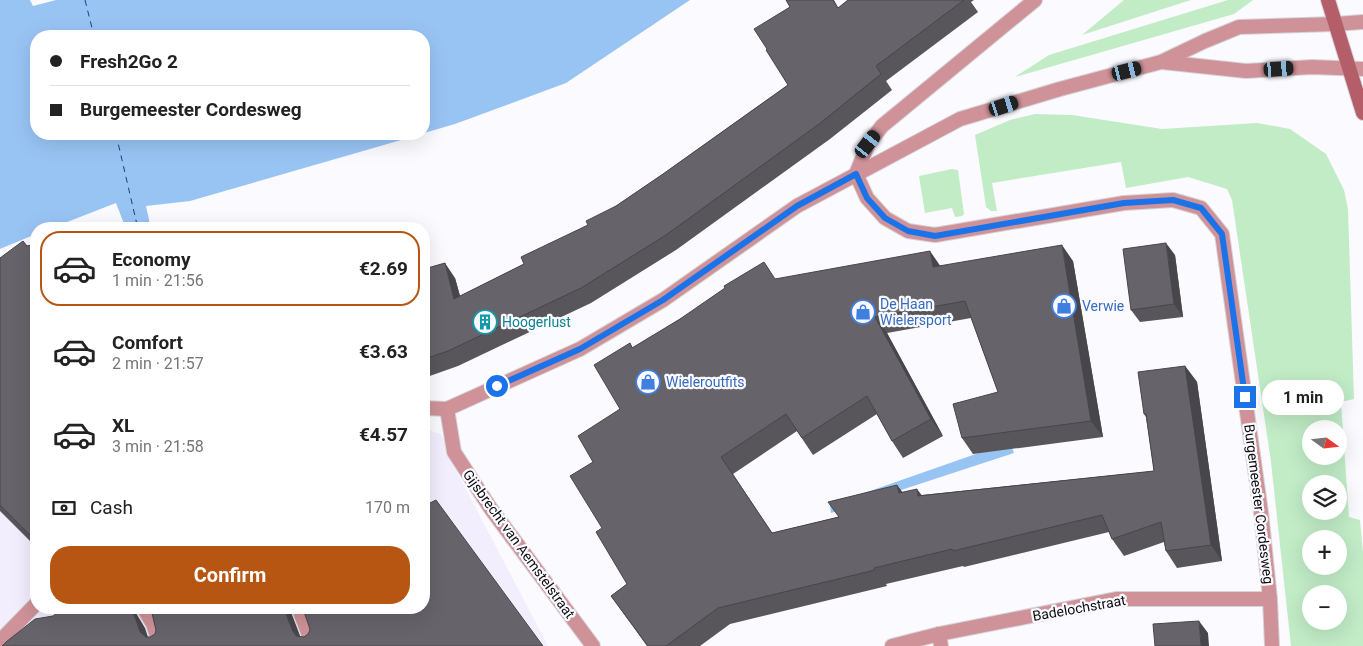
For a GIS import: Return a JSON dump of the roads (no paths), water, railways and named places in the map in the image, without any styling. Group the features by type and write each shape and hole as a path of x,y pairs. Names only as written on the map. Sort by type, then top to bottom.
{"main road":[{"path":"1328,0 1335,24 1357,70 1363,114"}],"street":[{"path":"856,174 868,144 882,126 1035,0"},
{"path":"430,408 447,408 580,349 663,300 797,206 960,119 1060,89 1161,62 1239,27 1358,22"},
{"path":"1161,62 1246,71 1312,67 1357,70"},
{"name":"Burgemeester Cordesweg","path":"856,174 867,198 885,218 908,231 935,236 1124,203 1173,200 1201,208 1222,234 1261,512 1270,598 1272,646"},
{"name":"Gijsbrecht van Aemstelstraat","path":"447,408 454,452 491,510 594,646"},
{"name":"Badelochstraat","path":"892,646 940,640 1116,599 1270,598"},
{"path":"0,641 30,610"},
{"path":"147,614 153,624 160,646"},
{"path":"301,614 313,646"}],"water":[{"path":"0,0 30,0 33,6 56,0 690,0 566,83 455,124 430,131 430,30 30,30 30,140 401,140 190,201 146,206 149,222 123,222 116,203 67,222 30,222 30,236 0,249"},
{"path":"1010,442 1014,453 831,513 830,505"}],"place":[{"name":"Verwie","path":"1064,306"},
{"name":"De Haan Wielersport","path":"863,312"},
{"name":"Hoogerlust","path":"485,322"},
{"name":"Wieleroutfits","path":"648,382"}]}
